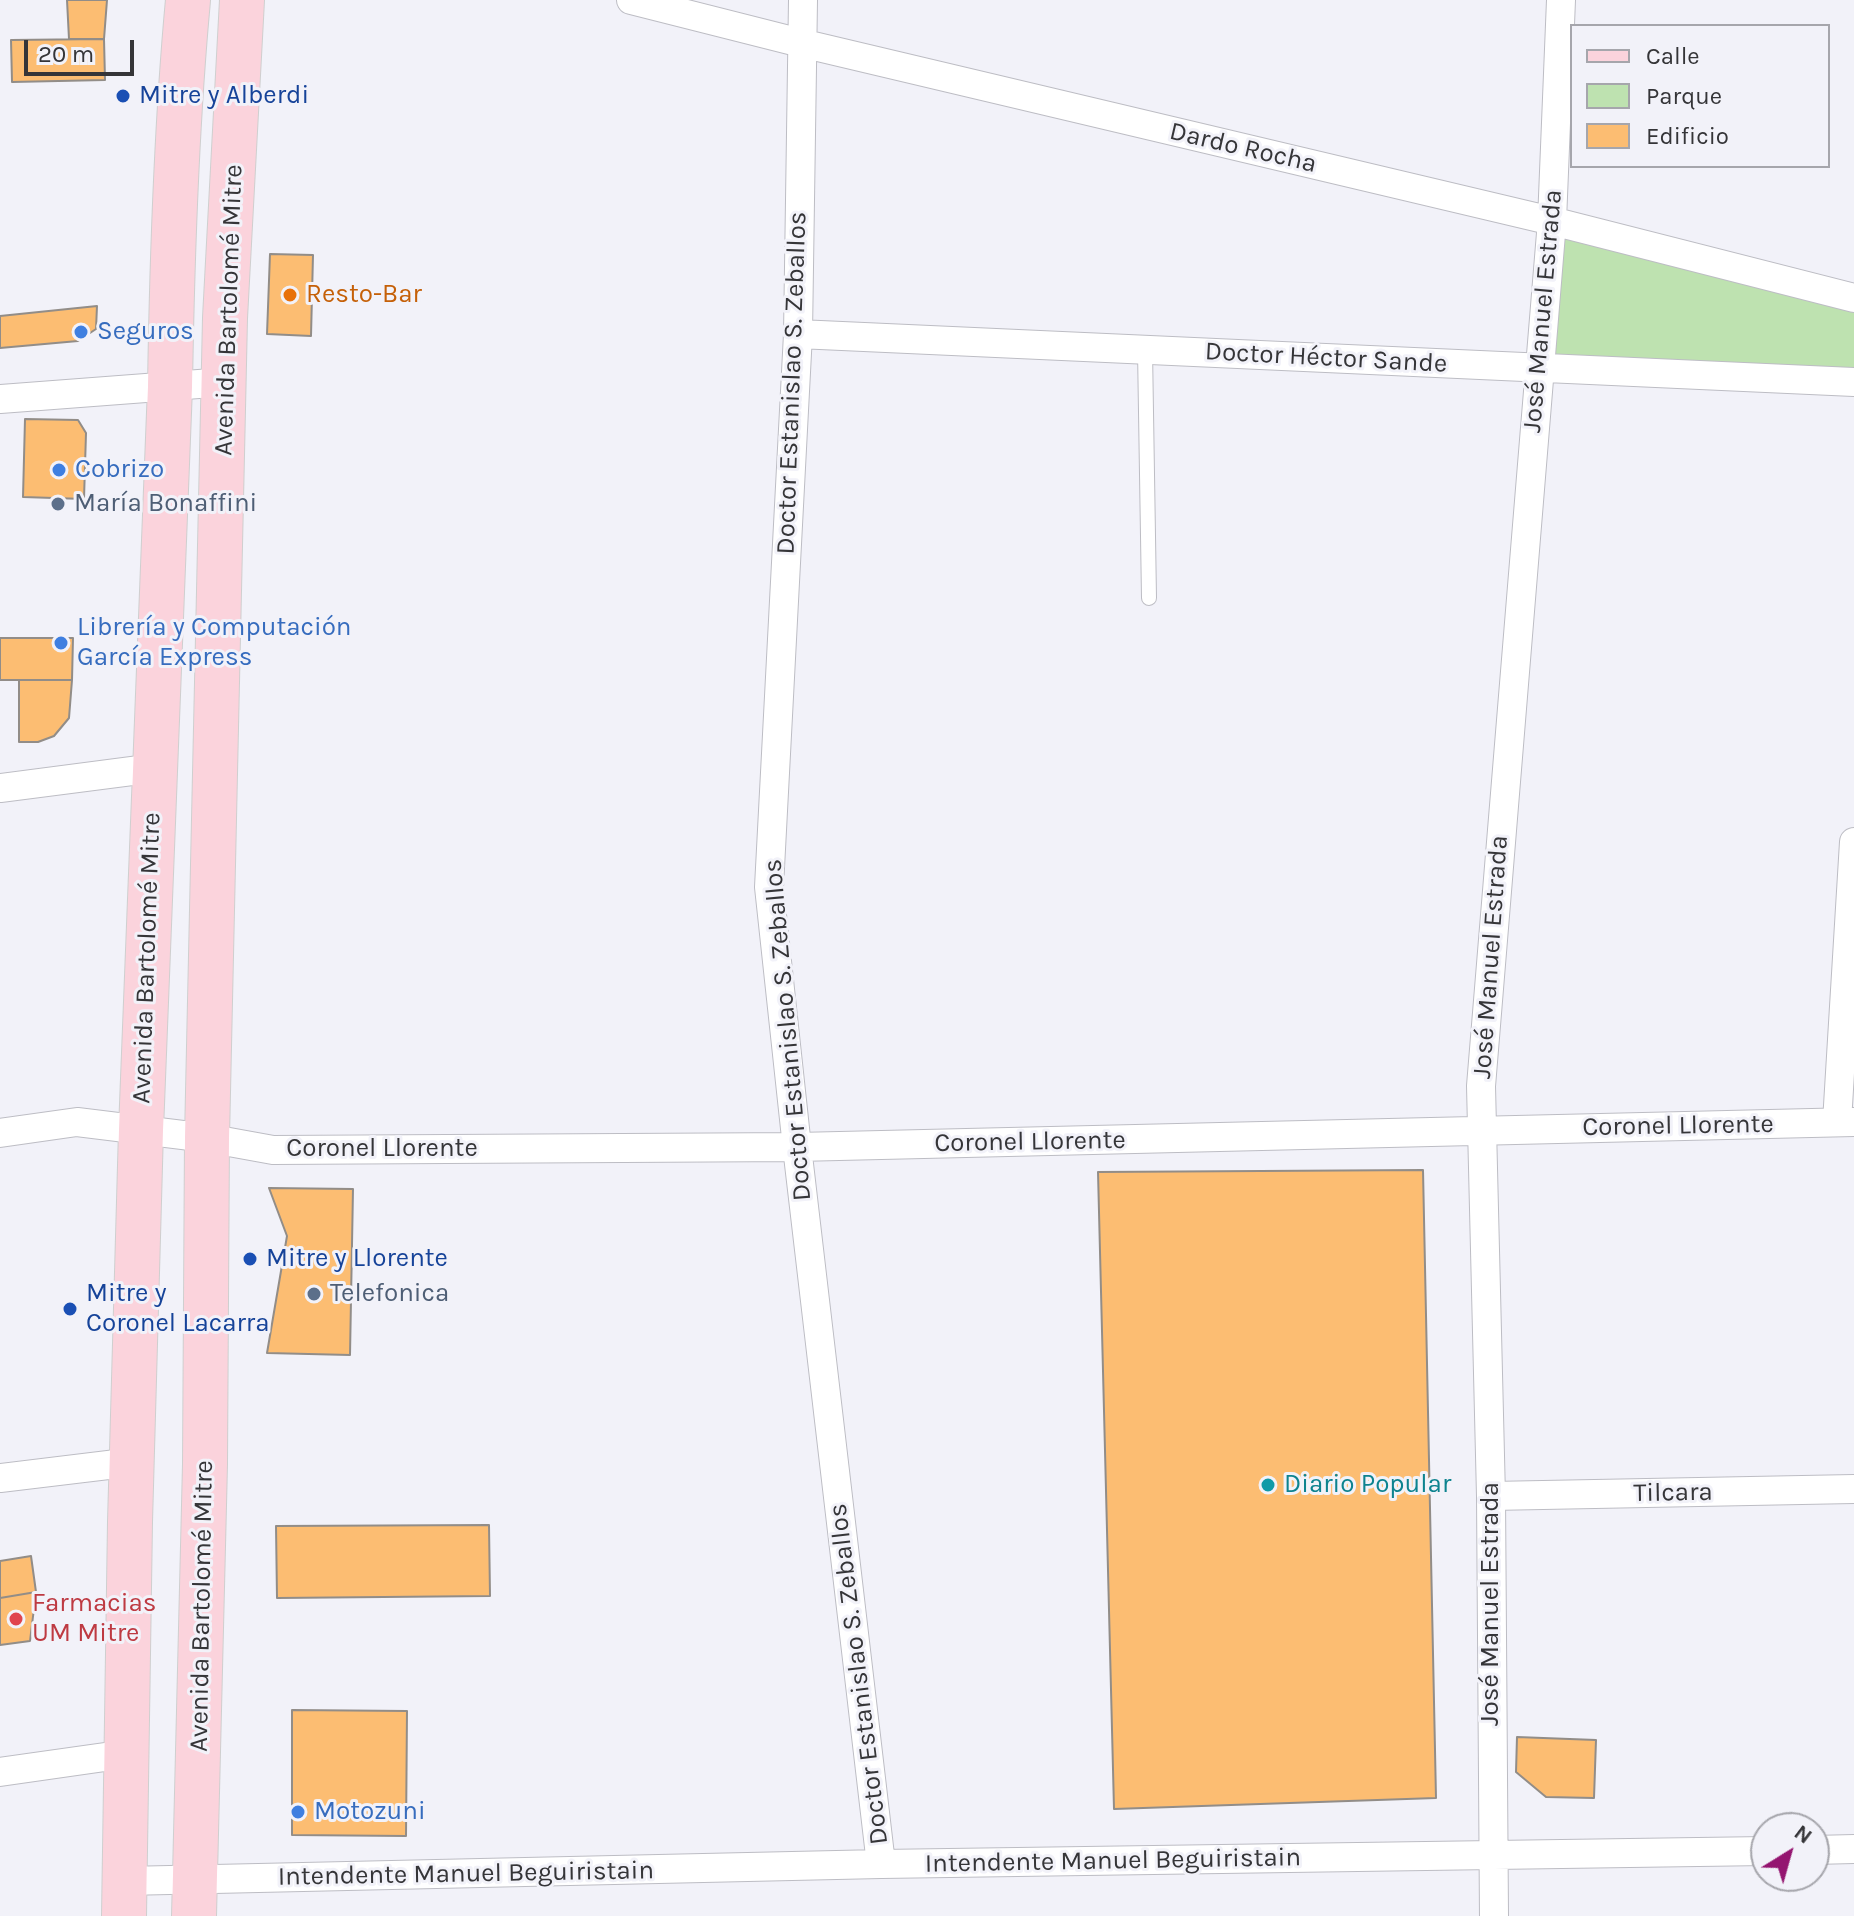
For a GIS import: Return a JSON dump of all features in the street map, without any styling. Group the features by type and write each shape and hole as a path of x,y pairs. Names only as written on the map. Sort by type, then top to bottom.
{"main road":[{"name":"Avenida Bartolomé Mitre","path":"125,1898 130,1522 141,1130 179,94 188,0"},
{"name":"Avenida Bartolomé Mitre","path":"195,1898 205,1464 207,1138 225,318 242,0"}],"street":[{"name":"Dardo Rocha","path":"631,0 1552,221 1854,298"},
{"name":"Doctor Estanislao S. Zeballos","path":"803,0 798,334 769,887 881,1864"},
{"name":"José Manuel Estrada","path":"1494,1916 1491,1496 1481,1086 1552,221 1561,0"},
{"name":"Doctor Héctor Sande","path":"798,334 1854,382"},
{"path":"0,399 225,382"},
{"path":"0,788 155,768"},
{"path":"1846,1122 1854,842"},
{"name":"Coronel Llorente","path":"0,1133 77,1122 207,1138 273,1150 797,1147 1846,1122"},
{"path":"0,1478 133,1462"},
{"name":"Tilcara","path":"1491,1496 1854,1489"},
{"path":"0,1772 126,1754"},
{"path":"1830,1850 1854,1849"},
{"name":"Intendente Manuel Beguiristain","path":"125,1898 195,1898 881,1864 1750,1851"}],"lane":[{"path":"1145,350 1149,598"}],"green space":[{"path":"1552,221 1854,298 1854,382 1538,368"}],"building":[{"path":"67,0 107,0 104,39 69,39"},
{"path":"104,39 105,80 12,82 11,40"},
{"name":"Resto-Bar","path":"270,254 313,255 311,336 267,334"},
{"path":"97,306 96,329 78,341 0,348 0,316"},
{"path":"25,419 78,420 86,433 84,499 23,497"},
{"path":"0,638 73,638 72,680 0,680"},
{"path":"19,680 72,680 69,718 54,736 38,742 19,742"},
{"name":"Diario Popular","path":"1423,1170 1436,1798 1114,1809 1098,1172"},
{"name":"Telefonica","path":"269,1188 353,1189 350,1355 267,1353 287,1236"},
{"path":"489,1525 490,1596 277,1598 276,1526"},
{"path":"31,1556 36,1592 0,1598 0,1561"},
{"name":"Farmacias UM Mitre","path":"36,1592 30,1641 0,1645 0,1598"},
{"path":"292,1710 407,1711 406,1836 292,1835"},
{"path":"1517,1737 1596,1740 1594,1798 1546,1797 1516,1772"}],"place":[{"name":"Mitre y Alberdi","path":"123,96"},
{"name":"Resto-Bar","path":"290,295"},
{"name":"Seguros","path":"81,332"},
{"name":"Cobrizo","path":"59,470"},
{"name":"María Bonaffini","path":"58,504"},
{"name":"Librería y Computación García Express","path":"61,643"},
{"name":"Mitre y Llorente","path":"250,1259"},
{"name":"Telefonica","path":"314,1294"},
{"name":"Mitre y Coronel Lacarra","path":"70,1309"},
{"name":"Diario Popular","path":"1268,1485"},
{"name":"Farmacias UM Mitre","path":"16,1619"},
{"name":"Motozuni","path":"298,1812"}]}
